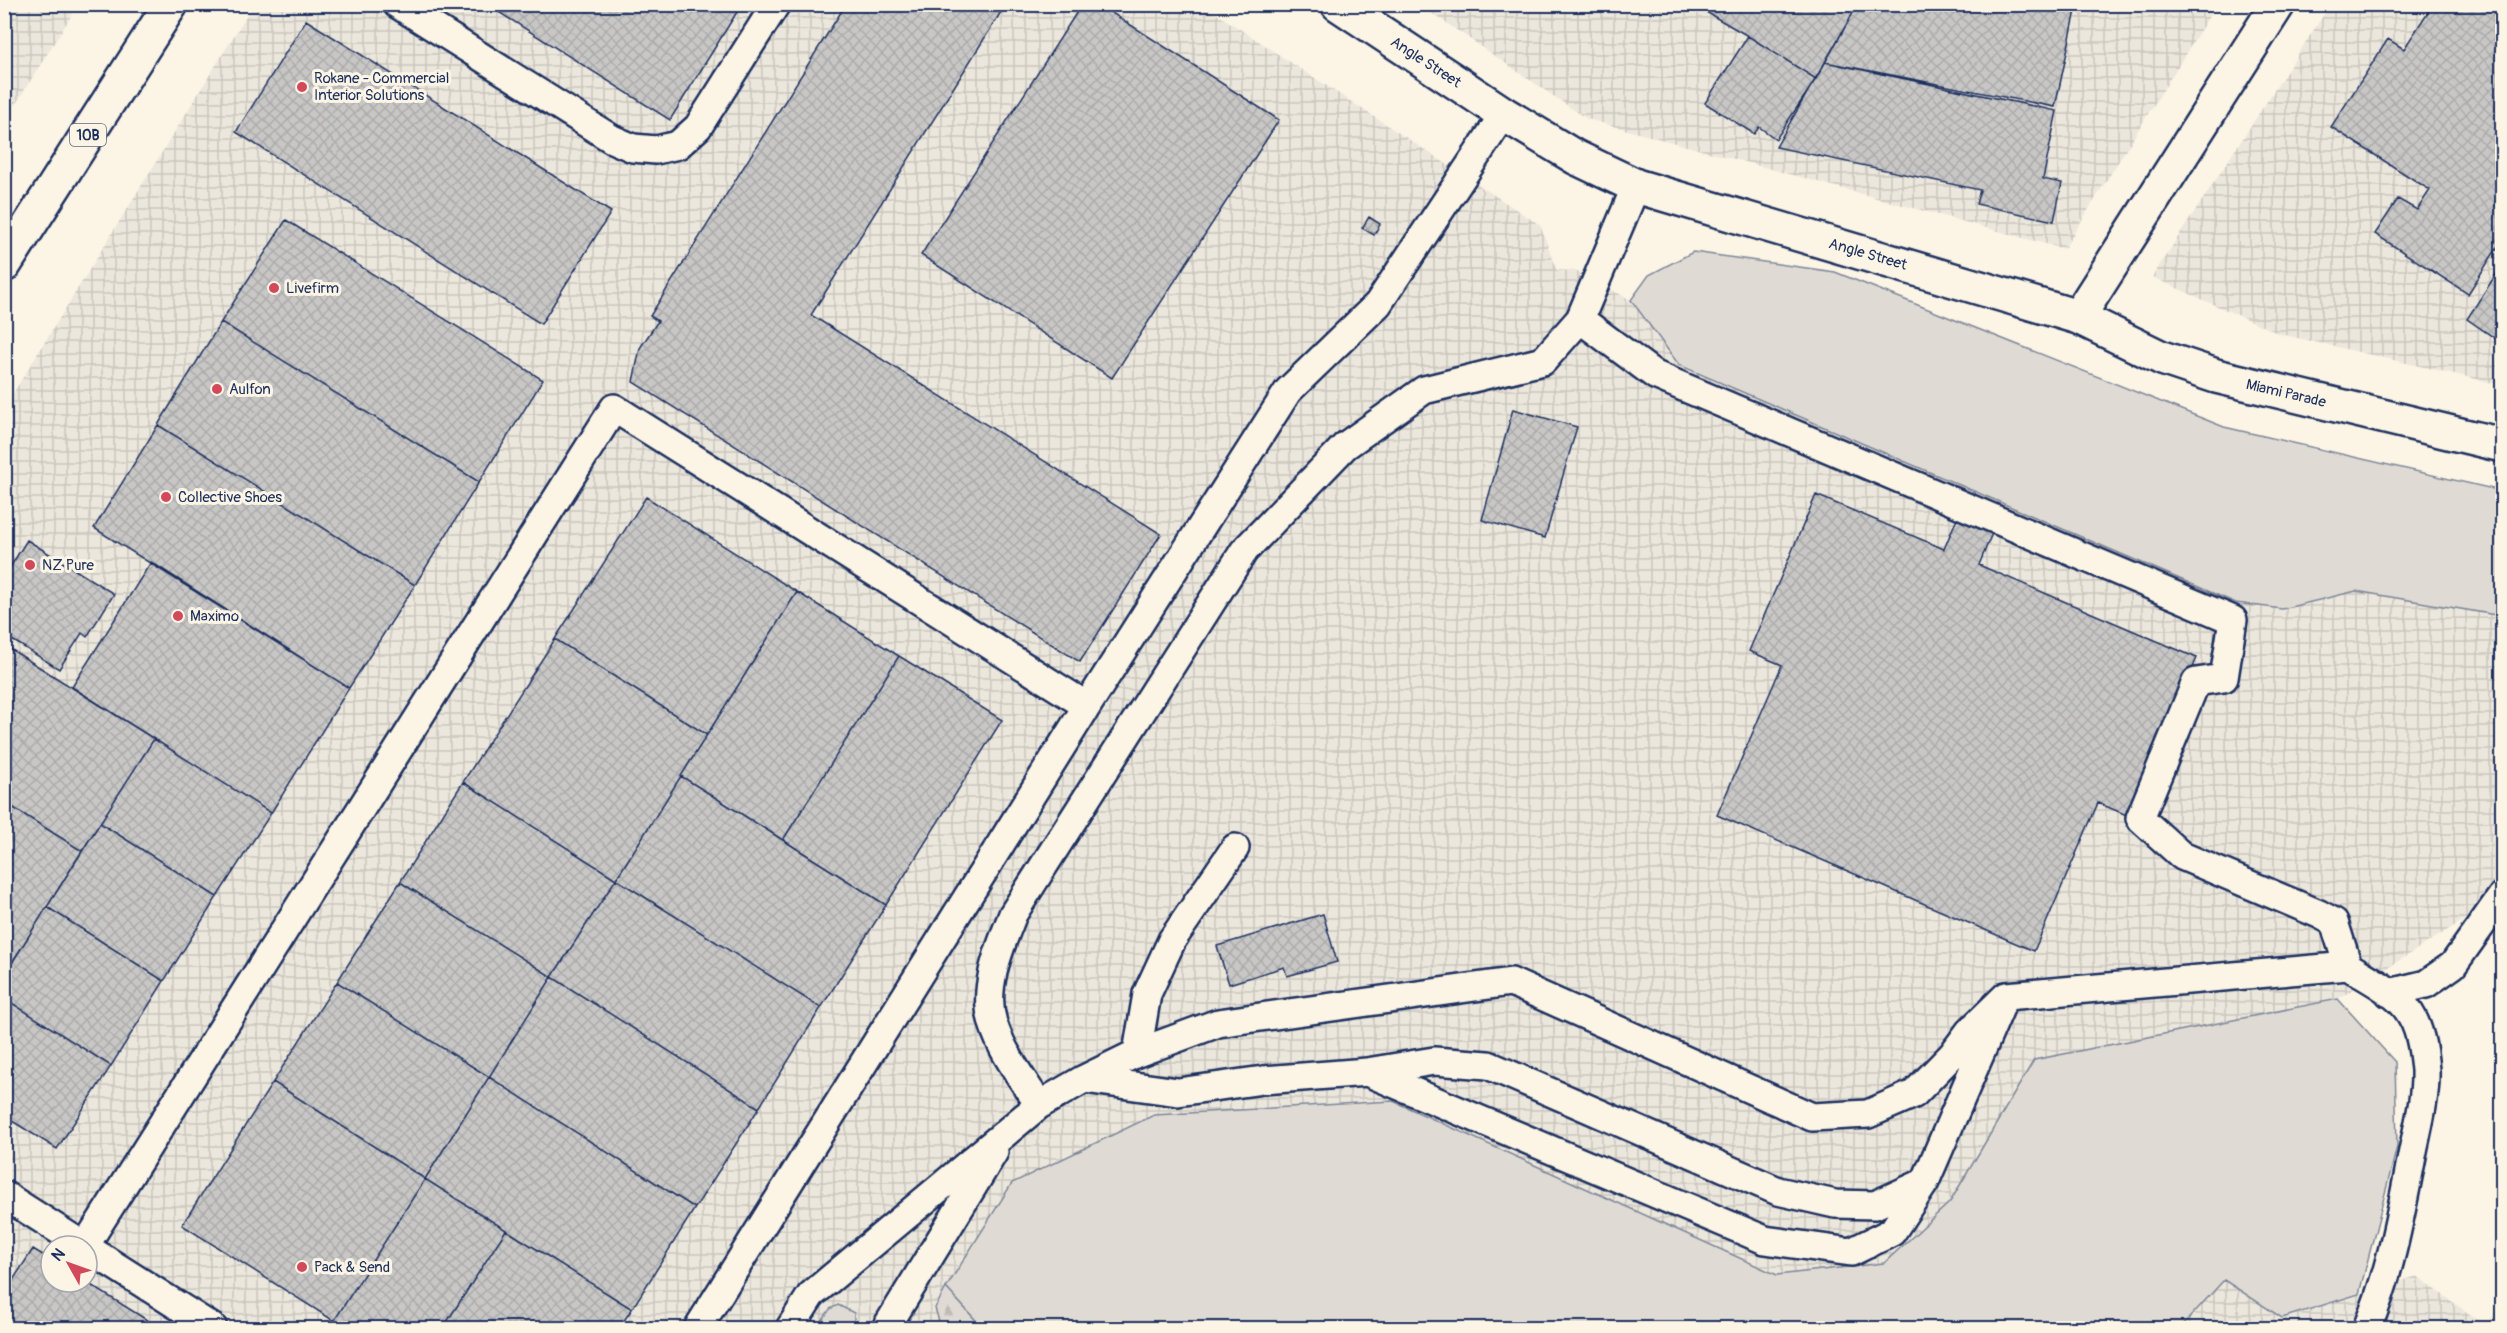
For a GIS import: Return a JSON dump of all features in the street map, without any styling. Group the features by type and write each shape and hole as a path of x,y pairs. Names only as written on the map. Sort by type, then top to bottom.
{"street":[{"name":"10B","path":"4,265 171,4"},
{"name":"Angle Street","path":"1338,4 1504,114 1575,157 1636,186 2078,317"},
{"path":"2078,317 2278,4"},
{"name":"Miami Parade","path":"2078,317 2162,358 2216,376 2502,445"}],"lane":[{"path":"397,4 612,139 633,148 656,150 678,145 698,128 776,4"},
{"path":"698,1329 1087,706 1288,391 1378,304 1504,114"},
{"path":"1039,1105 999,1041 992,1021 990,999 996,958 1013,914 1244,551 1345,447 1424,390 1543,362 1580,319 1636,186"},
{"path":"1580,319 1654,375 2233,620 2224,678 2196,682 2140,818 2182,856 2334,922 2348,966"},
{"path":"93,1234 614,408 1087,706"},
{"path":"1137,1053 1148,993 1172,940 1235,848"},
{"path":"2389,993 2426,984 2453,965 2501,901"},
{"path":"790,1329 811,1296 1039,1105 1084,1079 1137,1053 1218,1023 1511,982 1812,1117 1868,1114 1914,1094 1953,1055 1969,1032 2006,996 2348,966 2407,1008 2420,1034 2425,1072 2421,1112 2396,1240 2380,1298 2367,1329"},
{"path":"1367,1072 1765,1240 1851,1252 1892,1232 1925,1182 2006,996"},
{"path":"1084,1079 1178,1092 1263,1080 1367,1072 1434,1061 1488,1065 1778,1191 1835,1204 1875,1205 1925,1182"},
{"path":"886,1329 1006,1133"},
{"path":"4,1195 65,1234"},
{"path":"99,1256 213,1329"}],"shaded area":[{"path":"4,5 78,5 5,121"},
{"path":"253,5 1203,5 1540,225 1557,270 1576,271 1631,300 1679,365 2236,603 2282,609 2356,591 2502,616 2502,896 2338,999 2034,1060 1950,1202 1884,1263 1777,1275 1393,1101 1012,1183 935,1307 941,1328 5,1328 4,408"},
{"path":"1420,5 2216,5 2064,249 1587,119"},
{"path":"2330,5 2502,5 2502,385 2280,334 2152,277"},
{"path":"2417,1276 2486,1326 2502,1303 2502,1328 2180,1328 2224,1280 2282,1318"}],"green space":[{"path":"1693,252 1835,272 2224,427 2502,491 2502,616 2356,591 2282,609 2236,603 1679,365 1631,300 1649,275"},
{"path":"2338,999 2395,1062 2397,1147 2359,1294 2282,1318 2224,1280 2180,1328 983,1328 946,1288 1012,1183 1154,1115 1393,1101 1777,1275 1884,1263 1950,1202 2034,1060"},
{"path":"946,1288 983,1328 941,1328 935,1308"},
{"path":"838,1305 854,1313 854,1328 817,1328 830,1309"}],"building":[{"path":"486,4 742,4 670,120"},
{"path":"846,4 1006,4 811,315 1161,534 1080,662 633,382 640,348 658,321 650,316"},
{"path":"1082,4 1098,4 1279,120 1112,378 921,255"},
{"path":"1692,4 1858,4 1816,79"},
{"path":"1858,4 2067,4 2077,6 2055,107 1825,62"},
{"path":"2433,4 2502,4 2502,240 2468,294 2375,234 2398,199 2417,210 2430,190 2331,127 2388,39 2404,49"},
{"path":"306,20 611,212 541,324 236,132"},
{"path":"1748,36 1816,79 1776,139 1759,127 1754,134 1705,103"},
{"path":"1825,62 2057,111 2043,179 2062,183 2054,221 1976,204 1980,190 1776,147"},
{"path":"1369,217 1380,224 1374,235 1362,228"},
{"path":"286,220 543,380 479,482 221,322"},
{"path":"2502,265 2502,343 2467,319"},
{"path":"221,322 479,482 415,585 158,425"},
{"path":"1513,409 1577,427 1545,538 1482,520"},
{"path":"158,425 415,585 349,688 94,528"},
{"path":"1816,495 1944,549 1960,511 1995,526 1979,565 2197,658 2129,816 2098,803 2034,951 1717,815 1782,665 1749,651"},
{"path":"646,497 797,592 707,735 555,639"},
{"path":"27,540 114,594 87,637 82,633 59,669 4,635 4,571 7,572"},
{"path":"151,562 349,688 271,813 72,687"},
{"path":"797,592 899,656 783,840 681,776"},
{"path":"555,639 707,735 616,879 463,782"},
{"path":"4,645 154,739 82,851 4,802"},
{"path":"899,656 1002,720 886,905 783,840"},
{"path":"154,739 271,813 217,897 100,823"},
{"path":"681,776 886,905 821,1008 616,879"},
{"path":"463,782 616,879 552,977 400,882"},
{"path":"4,802 82,851 12,963 4,959"},
{"path":"100,823 217,897 164,981 47,907"},
{"path":"616,879 821,1008 759,1108 552,977"},
{"path":"400,882 552,977 489,1077 337,982"},
{"path":"47,907 164,981 111,1066 4,998 4,975"},
{"path":"1323,914 1337,962 1287,976 1284,967 1229,984 1217,946"},
{"path":"4,959 12,963 4,975"},
{"path":"552,977 759,1108 695,1208 489,1077"},
{"path":"337,982 489,1077 425,1179 273,1082"},
{"path":"4,998 111,1066 57,1149 4,1116"},
{"path":"489,1077 695,1208 632,1309 425,1179"},
{"path":"273,1082 425,1179 334,1321 182,1225"},
{"path":"425,1179 506,1230 443,1328 346,1328 334,1321"},
{"path":"506,1230 632,1309 619,1328 443,1328"},
{"path":"33,1249 39,1253 39,1294 99,1294 99,1290 160,1328 4,1328 4,1294"}],"place":[{"name":"Rokane - Commercial Interior Solutions","path":"302,87"},
{"name":"Livefirm","path":"274,288"},
{"name":"Aulfon","path":"217,389"},
{"name":"Collective Shoes","path":"166,497"},
{"name":"NZ Pure","path":"30,565"},
{"name":"Maximo","path":"178,616"},
{"name":"Pack & Send","path":"302,1267"}]}
